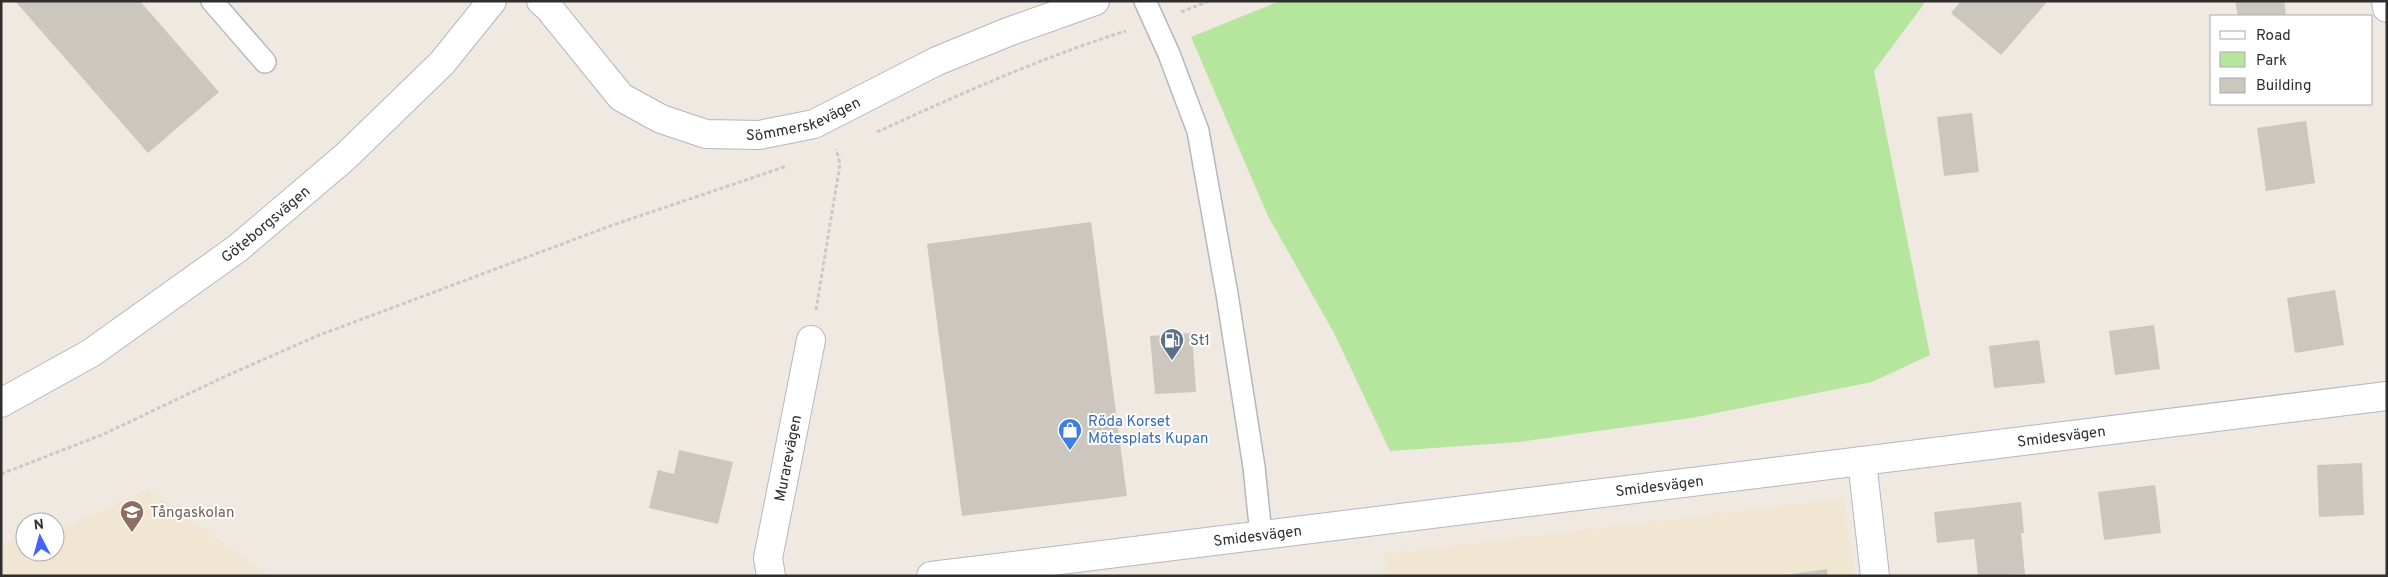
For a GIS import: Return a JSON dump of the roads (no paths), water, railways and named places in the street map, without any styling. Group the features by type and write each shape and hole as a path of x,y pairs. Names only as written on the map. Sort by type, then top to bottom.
{"street":[{"name":"Göteborgsvägen","path":"1,403 92,353 238,248 346,158 442,63 492,1"},
{"name":"Sömmerskevägen","path":"541,1 548,6 621,97 661,119 706,134 759,135 814,124 937,61 1008,32 1095,1"},
{"path":"2386,1 2387,8"},
{"name":"Murarevägen","path":"771,576 768,558 812,340"},
{"name":"Smidesvägen","path":"931,576 2387,396"},
{"path":"1862,461 1875,576"}],"lane":[{"path":"212,1 265,62"},
{"path":"1145,1 1169,54 1198,131 1228,294 1254,467 1261,535"}],"place":[{"name":"St1","path":"1172,361"},
{"name":"Röda Korset Mötesplats Kupan","path":"1070,451"},
{"name":"Tångaskolan","path":"132,533"}]}
